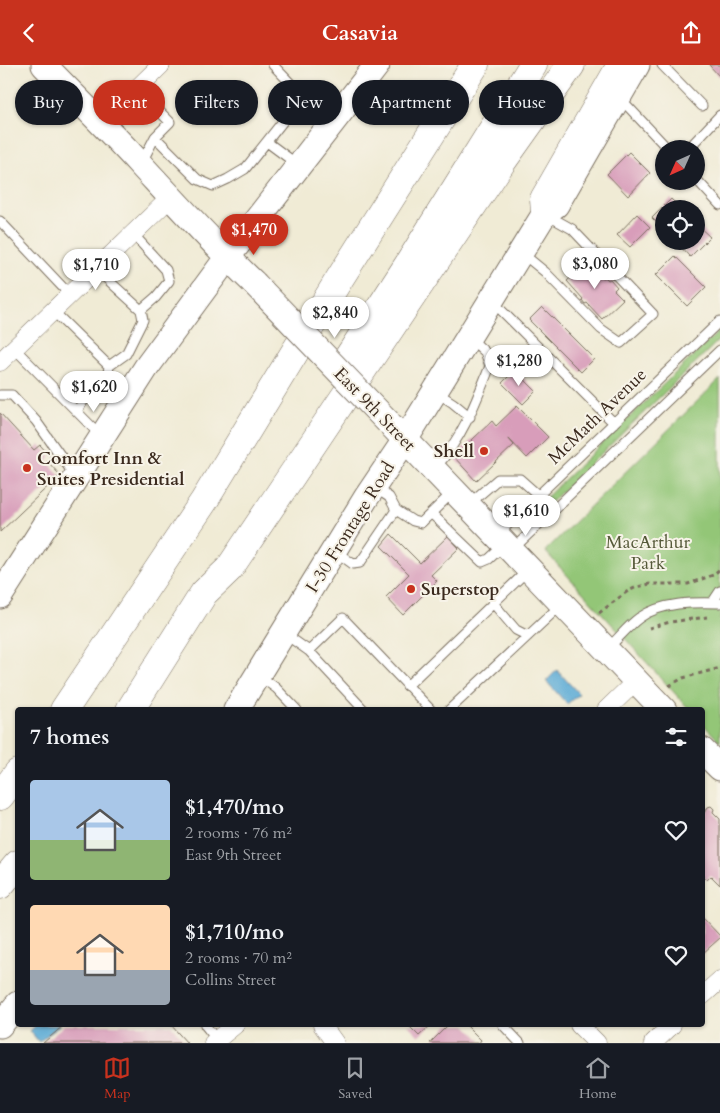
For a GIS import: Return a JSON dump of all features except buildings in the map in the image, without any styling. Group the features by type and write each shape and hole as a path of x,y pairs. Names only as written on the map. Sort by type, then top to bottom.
{"highway":[{"path":"66,707 204,501 340,278 474,65"},
{"path":"204,593 214,560 408,265 533,65"},
{"path":"132,707 204,593 229,569 496,169 571,65"},
{"path":"545,213 544,199 621,65"},
{"path":"0,796 15,777"},
{"path":"0,885 15,868"}],"main road":[{"name":"East 9th Street","path":"44,65 93,114"},
{"path":"5,584 77,478 146,368 227,258 377,65"},
{"name":"I-30 Frontage Road","path":"238,707 373,487 522,253 545,213 556,205 637,65"},
{"name":"East 9th Street","path":"104,125 227,258 254,283 636,681 665,699"},
{"path":"705,753 720,768"},
{"path":"0,1025 15,1008"}],"street":[{"path":"146,80 161,65"},
{"path":"0,362 170,198"},
{"path":"609,707 636,681"},
{"path":"705,993 720,980"},
{"path":"215,1042 233,1027"},
{"path":"323,1027 334,1043"},
{"path":"581,1027 597,1043"},
{"path":"653,1043 670,1027"}],"lane":[{"path":"155,137 197,179 213,186 245,169 299,101 297,90 273,65"},
{"path":"662,65 702,106"},
{"path":"619,97 660,140"},
{"path":"696,140 720,115"},
{"path":"141,164 155,137 170,122 165,117"},
{"path":"267,143 298,165"},
{"path":"705,189 720,205"},
{"path":"522,253 545,273 600,329 621,343 653,314 572,229 545,213"},
{"path":"0,221 70,295"},
{"path":"133,233 166,270 169,281 156,297 141,310"},
{"path":"77,411 94,386 108,373 109,366 126,354 143,321 141,310 96,269"},
{"path":"492,301 614,423"},
{"path":"53,311 109,366"},
{"name":"McMath Avenue","path":"504,543 538,495 720,321"},
{"path":"434,470 446,456 470,417 490,365 485,352 468,336"},
{"path":"14,348 102,437"},
{"path":"431,513 482,562 489,559 504,543 720,350"},
{"path":"434,390 470,417"},
{"path":"0,395 12,395 36,421 77,478"},
{"path":"373,487 389,497 396,510 413,521 420,523 431,513 498,479 520,479 538,495"},
{"path":"335,551 353,564 360,563 396,510"},
{"path":"407,686 529,569"},
{"path":"606,650 639,618 653,610 672,605 716,603 720,591"},
{"path":"494,603 516,630 528,636"},
{"path":"452,707 562,604"},
{"path":"309,651 343,618 428,707"},
{"path":"284,634 309,651 361,707"},
{"path":"258,675 276,688 294,707"},
{"path":"205,1027 215,1042"},
{"path":"505,1027 520,1043"}],"path":[{"path":"597,615 628,591 637,587 650,584 688,585 713,575 720,569"},
{"path":"644,631 670,622 707,617"},
{"path":"665,699 683,678 720,668"}],"green space":[{"path":"720,330 720,339 540,513 535,508"},
{"name":"MacArthur Park","path":"720,379 720,742 705,726 705,707 687,707 545,551"}],"water":[{"path":"557,670 579,694 567,704 546,681"},
{"path":"34,1027 58,1027 39,1042 30,1031"}],"place":[{"name":"Shell","path":"484,451"},
{"name":"Comfort Inn & Suites Presidential","path":"27,468"},
{"name":"Superstop","path":"411,589"}]}
